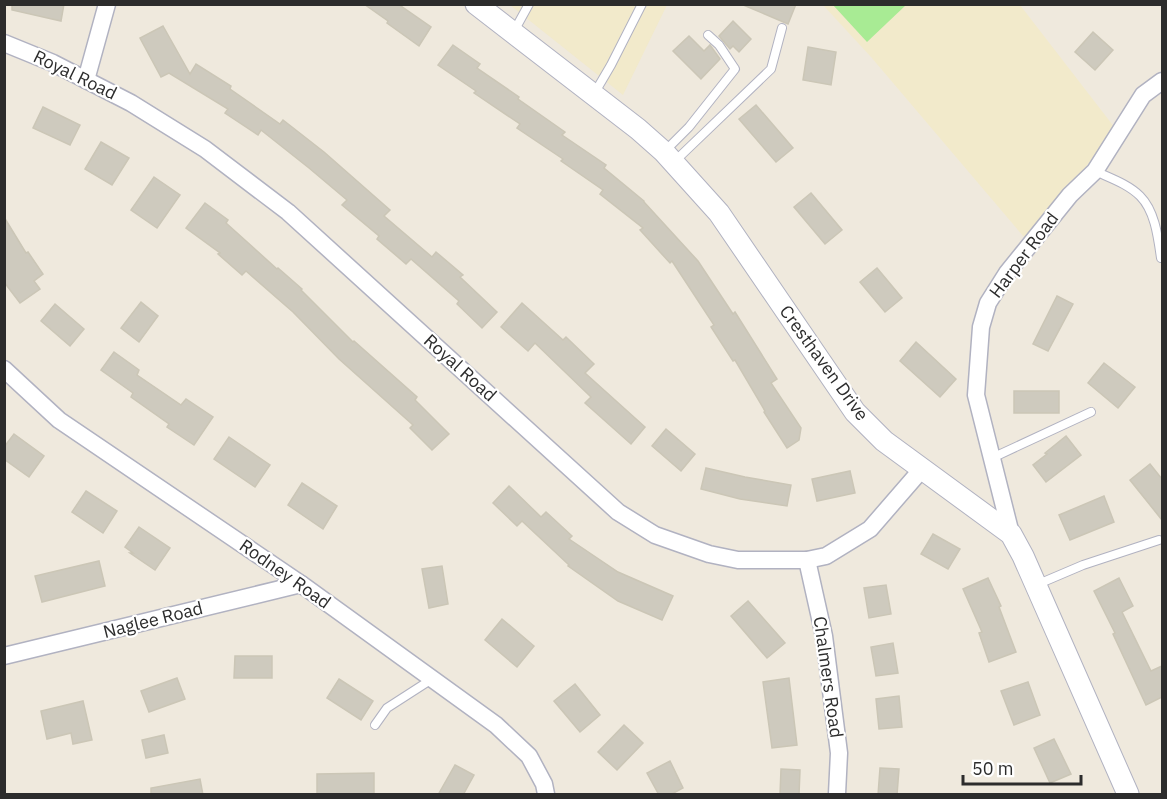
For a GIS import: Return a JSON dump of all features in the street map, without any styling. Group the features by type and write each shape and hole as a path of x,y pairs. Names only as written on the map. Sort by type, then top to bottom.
{"street":[{"path":"86,80 107,4"},
{"name":"Cresthaven Drive","path":"476,4 638,129 669,157 720,213 855,412 884,441 1011,534 1023,556 1128,795"},
{"name":"Royal Road","path":"4,43 53,63 130,103 205,149 288,212 618,512 655,535 709,554 738,560 807,560 826,556 870,529 922,469"},
{"name":"Harper Road","path":"1011,534 976,395 981,327 988,303 1008,273 1070,195 1095,171 1143,95 1162,81"},
{"name":"Rodney Road","path":"4,369 59,420 301,584 496,725 529,756 544,784 546,795"},
{"name":"Chalmers Road","path":"807,560 826,647 839,753 837,795"},
{"name":"Naglee Road","path":"4,656 301,584"}],"lane":[{"path":"513,33 529,4"},
{"path":"594,95 642,4"},
{"path":"669,157 771,69 782,28"},
{"path":"669,157 689,127 735,69 719,45 708,35"},
{"path":"1095,171 1124,184 1141,196 1157,231 1161,258"},
{"path":"992,458 1091,412"},
{"path":"1035,585 1083,565 1159,540"},
{"path":"375,725 387,708 432,679"}],"shaded area":[{"path":"510,5 667,5 623,95"},
{"path":"823,5 1020,5 1115,128 1029,243 871,57"}],"green space":[{"path":"833,5 906,5 867,42"}],"building":[{"path":"12,4 64,4 61,21 12,10"},
{"path":"364,4 398,4 431,27 419,46"},
{"path":"741,4 796,4 788,24"},
{"path":"733,21 751,39 739,52 733,46 730,49 719,36"},
{"path":"163,26 190,74 196,64 231,86 230,89 280,124 283,120 324,152 390,210 384,216 432,257 436,252 463,275 460,277 497,312 482,328 457,304 459,301 411,259 406,264 377,239 379,236 342,205 347,200 261,130 258,135 225,113 228,109 169,73 161,77 140,38"},
{"path":"1093,32 1113,50 1095,70 1075,52"},
{"path":"689,36 704,51 710,45 720,59 701,79 673,51"},
{"path":"453,45 480,64 477,68 565,132 562,135 606,165 604,168 644,201 698,261 733,314 735,312 777,379 771,383 801,428 799,440 787,448 735,360 733,361 711,327 714,325 672,261 670,263 640,230 643,228 600,194 603,190 517,128 520,124 438,65"},
{"path":"808,47 836,52 831,85 803,80"},
{"path":"756,105 793,148 776,162 739,119"},
{"path":"43,107 80,125 70,145 33,128"},
{"path":"101,142 129,158 112,185 85,169"},
{"path":"154,177 180,195 157,228 131,210"},
{"path":"811,193 842,230 825,244 794,207"},
{"path":"205,203 228,220 226,223 302,289 353,342 417,397 415,400 449,434 432,450 410,428 413,425 339,359 293,312 246,271 242,275 218,254 220,253 186,228"},
{"path":"4,217 26,253 28,252 43,274 34,281 40,289 20,303 4,282"},
{"path":"877,268 902,298 885,312 860,282"},
{"path":"1057,296 1073,304 1048,351 1033,344"},
{"path":"141,302 158,316 139,342 121,328"},
{"path":"522,303 563,340 566,337 594,364 585,373 645,427 631,444 585,403 591,397 535,343 528,351 501,327"},
{"path":"55,304 84,329 70,346 41,321"},
{"path":"916,342 956,379 940,397 900,361"},
{"path":"114,352 139,370 137,375 181,405 186,399 213,417 194,445 167,427 169,424 131,397 133,393 101,370"},
{"path":"1104,363 1135,387 1118,408 1088,383"},
{"path":"1014,391 1059,391 1059,413 1014,413"},
{"path":"666,429 695,454 681,471 652,446"},
{"path":"14,434 44,456 29,477 4,459 4,447"},
{"path":"1066,436 1081,455 1046,482 1033,465"},
{"path":"229,437 270,465 255,487 214,459"},
{"path":"1150,464 1162,479 1162,520 1130,480"},
{"path":"706,468 791,485 787,506 740,499 701,489"},
{"path":"850,471 855,493 817,501 812,479"},
{"path":"302,483 337,506 323,529 288,505"},
{"path":"509,486 541,517 546,512 572,536 569,539 618,572 673,596 662,620 618,601 568,566 522,521 517,526 493,503"},
{"path":"86,491 117,511 103,533 72,512"},
{"path":"1104,496 1114,522 1070,540 1059,515"},
{"path":"139,527 170,548 155,570 125,547"},
{"path":"933,534 960,549 948,569 921,554"},
{"path":"99,561 105,586 42,602 35,576"},
{"path":"442,566 448,604 429,608 422,569"},
{"path":"988,578 1001,606 999,607 1016,652 989,662 979,633 982,632 963,589"},
{"path":"1119,578 1133,606 1122,612 1151,671 1162,666 1162,697 1146,705 1094,591"},
{"path":"886,585 891,614 869,618 864,588"},
{"path":"748,601 785,643 767,658 731,616"},
{"path":"502,619 534,646 517,667 485,640"},
{"path":"893,643 898,673 876,676 871,647"},
{"path":"235,656 272,656 272,678 234,678"},
{"path":"177,678 185,699 149,712 141,691"},
{"path":"789,678 797,745 772,748 763,682"},
{"path":"339,679 373,701 361,720 327,698"},
{"path":"1028,682 1040,715 1014,725 1001,691"},
{"path":"575,684 600,715 580,732 554,701"},
{"path":"899,696 902,727 879,729 876,699"},
{"path":"83,701 92,740 73,744 71,733 47,739 41,711"},
{"path":"624,725 643,743 617,770 598,752"},
{"path":"164,735 168,753 146,758 142,740"},
{"path":"1054,739 1071,774 1050,783 1034,748"},
{"path":"670,761 683,788 670,795 659,795 647,773"},
{"path":"455,765 474,775 463,795 438,795"},
{"path":"880,768 899,769 897,795 878,795"},
{"path":"781,769 800,770 799,795 780,795"},
{"path":"374,773 374,795 317,795 317,774"},
{"path":"200,779 203,795 151,795 151,788"}]}
